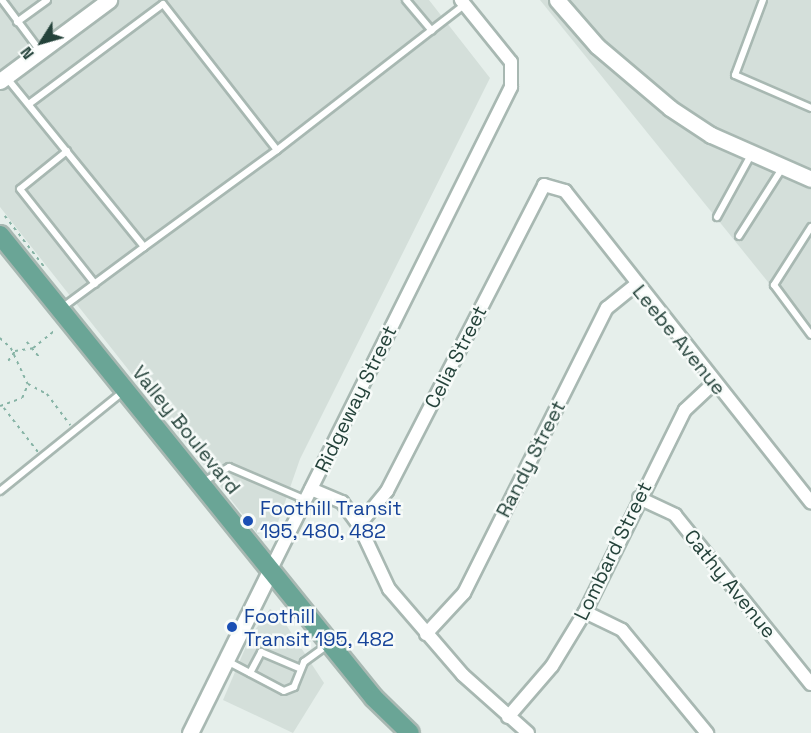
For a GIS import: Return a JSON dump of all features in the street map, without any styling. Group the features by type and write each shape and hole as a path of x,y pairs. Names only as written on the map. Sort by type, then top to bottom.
{"main road":[{"name":"Valley Boulevard","path":"4,246 60,310 329,643 410,733"}],"street":[{"path":"3,78 109,0"},
{"path":"557,0 634,81 711,135 811,179"},
{"name":"Ridgeway Street","path":"190,733 511,87 511,62 463,2"},
{"name":"Leebe Avenue","path":"544,185 565,191 635,285 811,502"},
{"name":"Celia Street","path":"359,525 387,491 544,185"},
{"name":"Randy Street","path":"426,634 464,593 607,308 635,285"},
{"name":"Lombard Street","path":"508,717 552,666 585,612 639,498 685,410 714,383"},
{"path":"308,495 342,502 359,525 389,589 426,634 508,717 528,733"},
{"name":"Cathy Avenue","path":"639,498 675,515 811,684"},
{"path":"585,612 622,630 707,733"}],"lane":[{"path":"2,0 40,51"},
{"path":"17,22 47,0"},
{"path":"406,0 432,31"},
{"path":"763,0 735,75 811,108"},
{"path":"60,310 432,31 463,2"},
{"path":"28,104 163,4 276,150"},
{"path":"3,78 28,104 144,247"},
{"path":"67,151 20,189 94,284"},
{"path":"717,218 752,153"},
{"path":"739,236 783,166"},
{"path":"810,330 774,285 811,227"},
{"path":"0,491 125,391"},
{"path":"200,484 229,467 308,495"},
{"path":"226,660 284,691 294,687 301,669 329,643"},
{"path":"250,673 261,652 301,669"}],"path":[{"path":"8,361 13,357 15,351 33,348 54,331"},
{"path":"0,338 28,384 47,394 75,432"},
{"path":"27,342 40,358"},
{"path":"4,407 22,398 28,384"},
{"path":"0,406 4,407 42,458"}],"shaded area":[{"path":"0,0 429,0 490,78 300,459 277,525 258,534 0,207"},
{"path":"540,0 811,0 811,335"},
{"path":"270,609 279,614 324,683 293,733 223,700 250,637"}],"place":[{"name":"Foothill Transit 195, 480, 482","path":"248,521"},
{"name":"Foothill Transit 195, 482","path":"232,627"}]}
